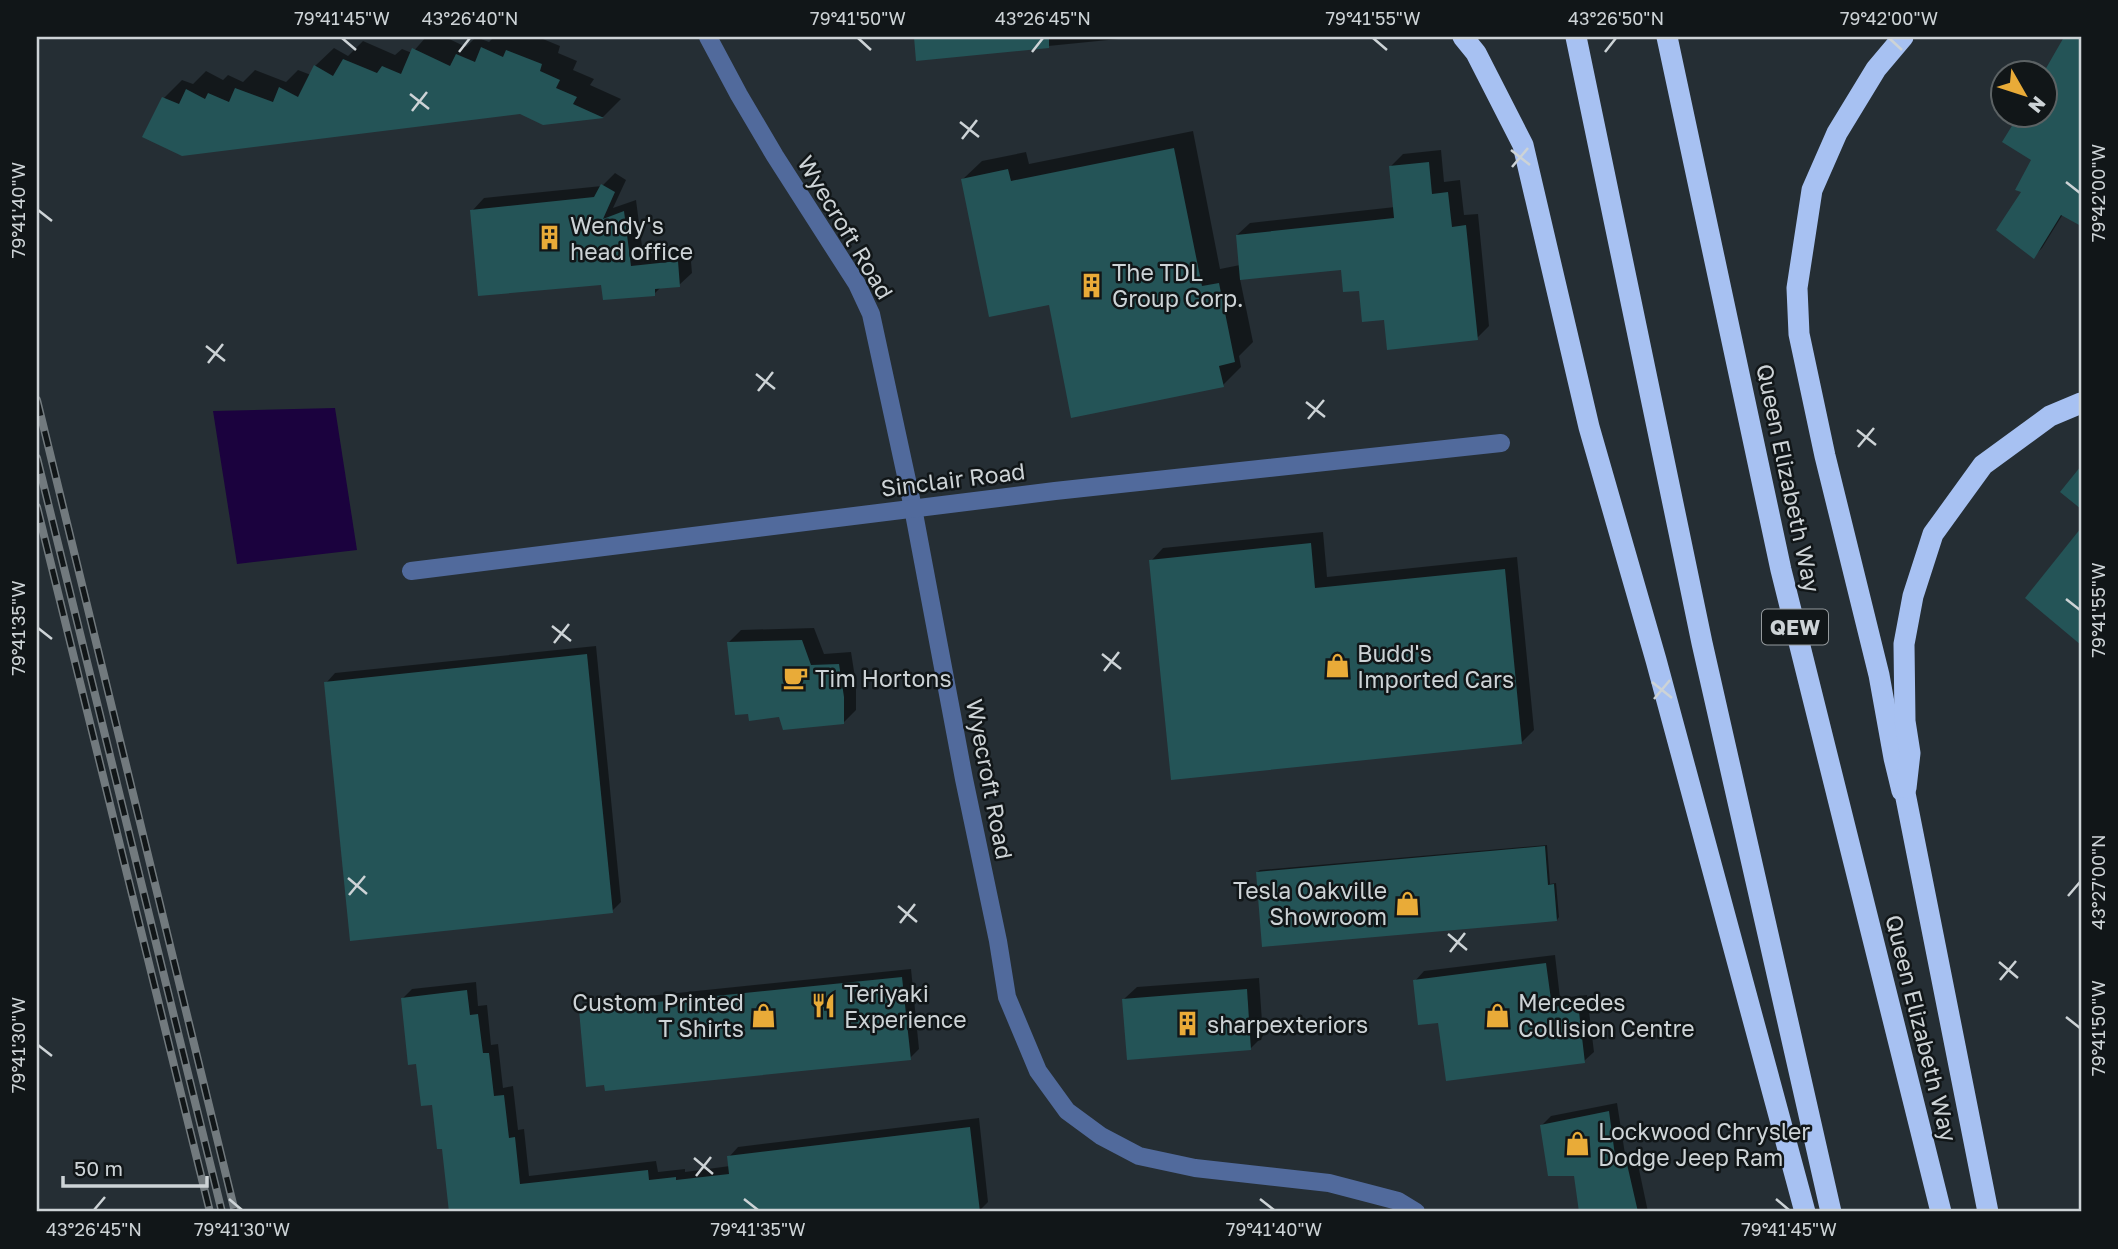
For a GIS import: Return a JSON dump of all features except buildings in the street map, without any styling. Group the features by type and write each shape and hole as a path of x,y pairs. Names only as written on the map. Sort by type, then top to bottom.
{"highway":[{"path":"1462,37 1476,53 1524,145 1590,427 1656,660 1805,1212"},
{"path":"1576,37 1702,643 1831,1212"},
{"name":"Queen Elizabeth Way","path":"1667,37 1781,570 1941,1212"},
{"path":"1903,37 1877,69 1837,133 1812,190 1797,288 1802,348 1825,456 1879,675 1894,758 1902,791 1905,793"},
{"path":"1988,1212 1905,793 1910,753 1905,721 1904,644 1913,596 1933,534 1983,465 2050,416 2081,403"}],"street":[{"name":"Wyecroft Road","path":"708,37 739,95 857,284 872,314 913,508 1007,997 1038,1071 1067,1111 1101,1136 1139,1156 1195,1168 1329,1183 1398,1201 1416,1212"},
{"name":"Sinclair Road","path":"411,571 913,508 1501,443"}],"shaded area":[{"path":"335,408 357,550 237,564 213,411"}],"railway":[{"path":"37,400 235,1212"},
{"path":"37,458 222,1212"},
{"path":"37,507 210,1212"}],"place":[{"name":"Wendy's head office","path":"550,238"},
{"name":"The TDL Group Corp.","path":"1092,285"},
{"name":"Budd's Imported Cars","path":"1337,666"},
{"name":"Tim Hortons","path":"795,678"},
{"name":"Tesla Oakville Showroom","path":"1407,903"},
{"name":"Teriyaki Experience","path":"824,1006"},
{"name":"Custom Printed T Shirts","path":"764,1015"},
{"name":"Mercedes Collision Centre","path":"1498,1015"},
{"name":"sharpexteriors","path":"1187,1024"},
{"name":"Lockwood Chrysler Dodge Jeep Ram","path":"1578,1144"}]}
